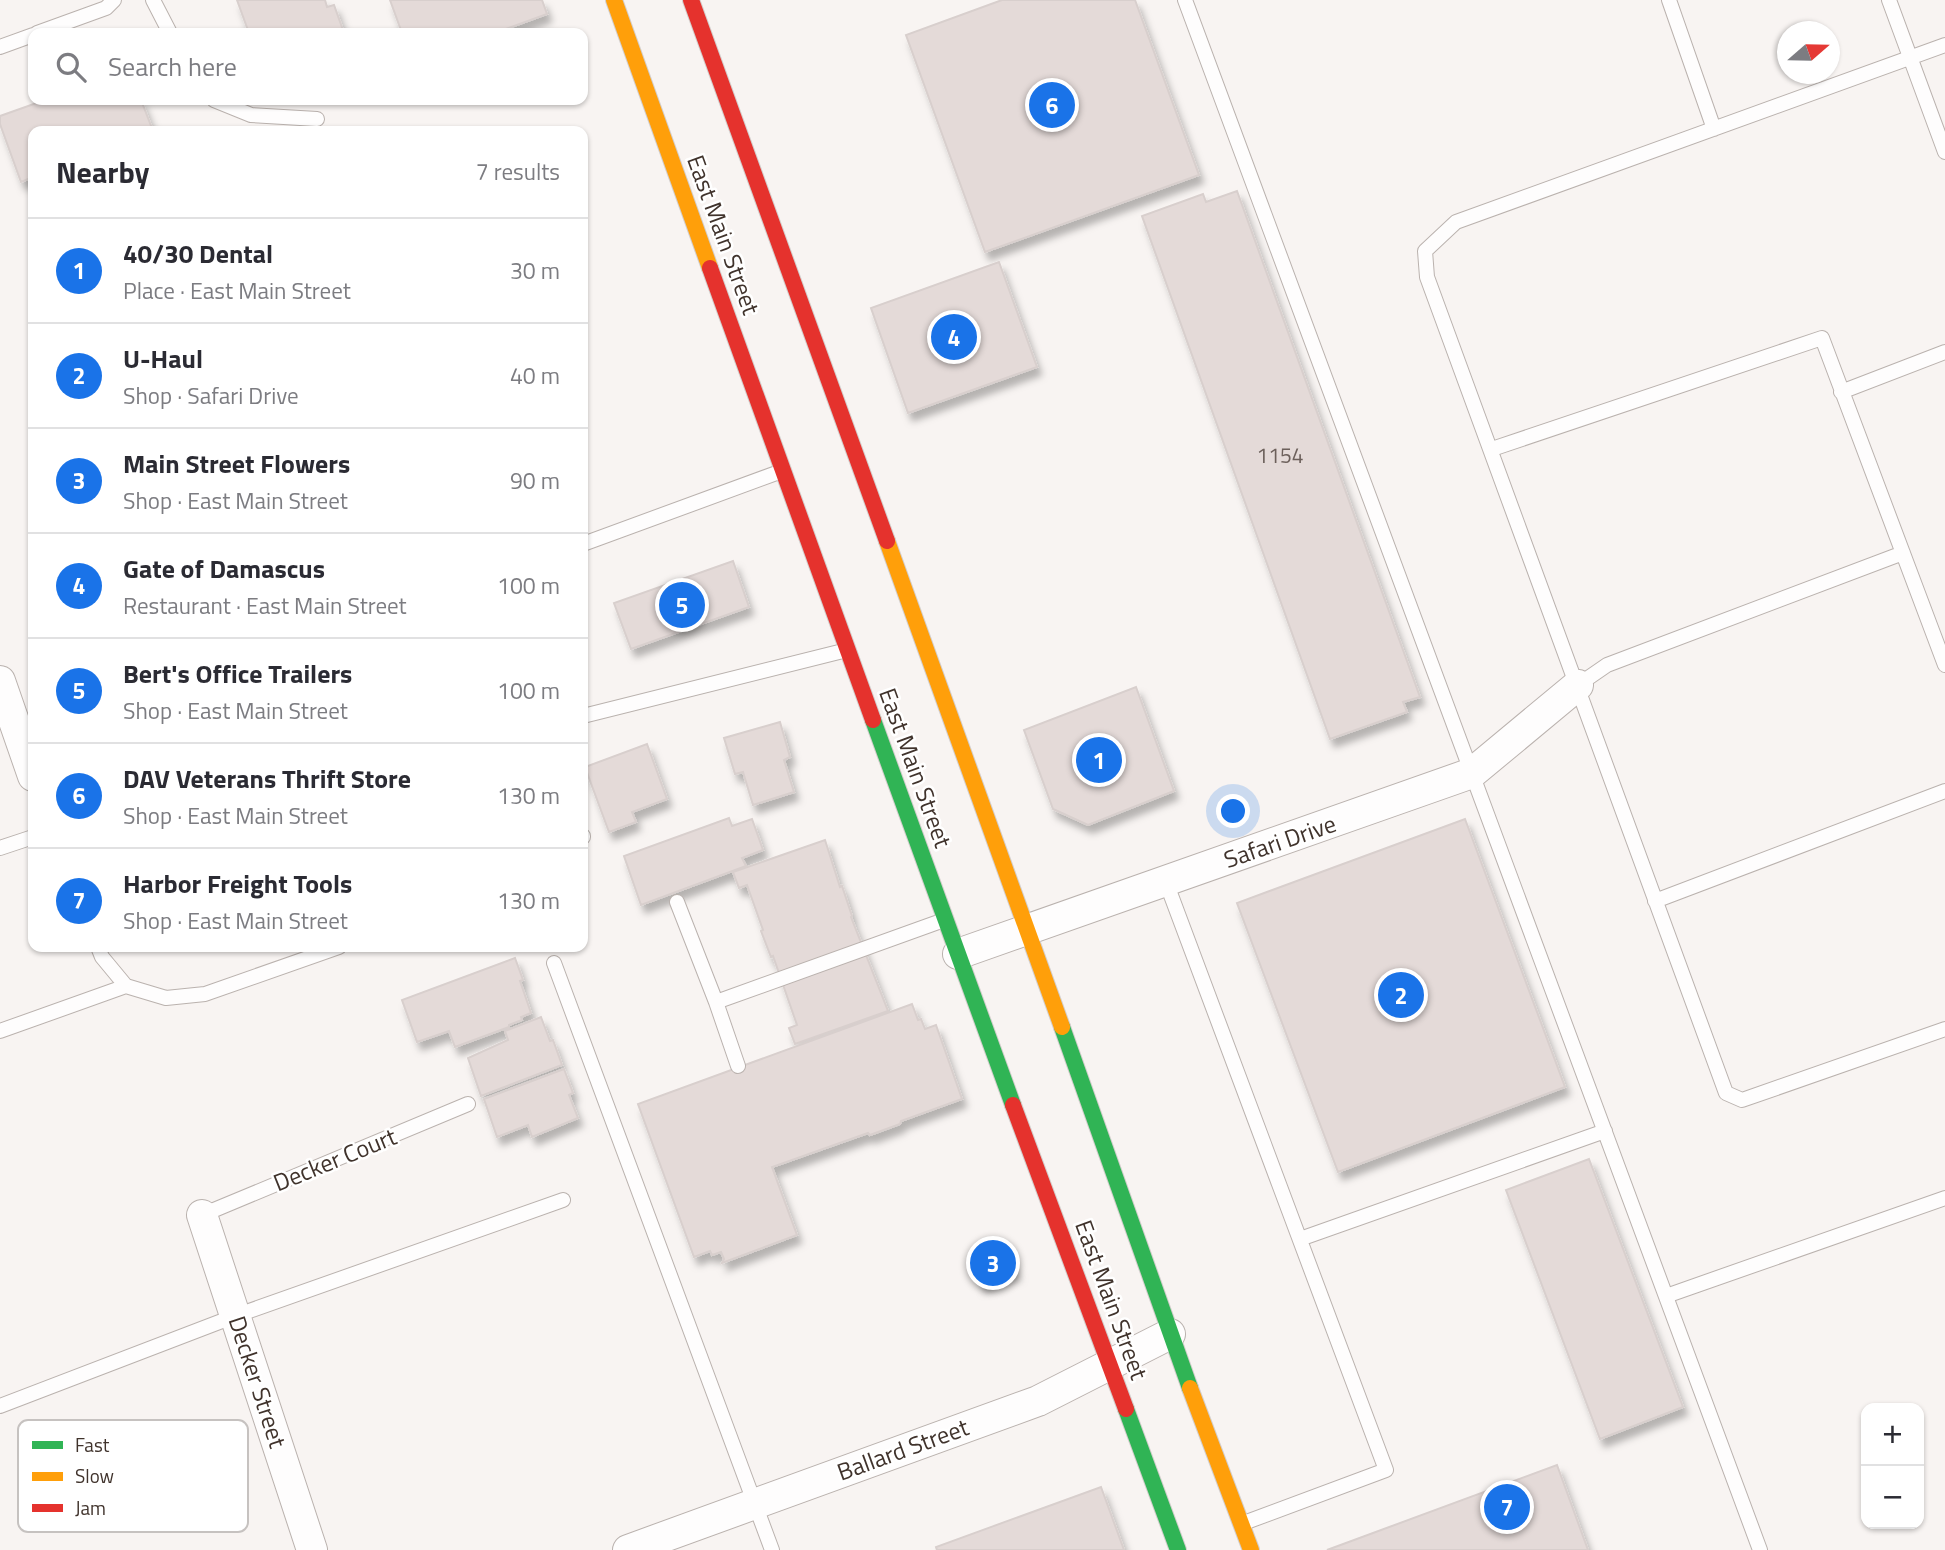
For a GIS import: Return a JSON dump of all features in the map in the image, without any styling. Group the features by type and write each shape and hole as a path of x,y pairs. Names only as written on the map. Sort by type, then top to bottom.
{"main road":[{"name":"East Main Street","path":"614,0 945,919 1178,1550"},
{"name":"East Main Street","path":"691,0 1028,929 1170,1334 1251,1550"}],"street":[{"path":"0,681 28,762"},
{"name":"Safari Drive","path":"958,954 1472,773 1578,685"},
{"name":"Decker Street","path":"202,1215 312,1550"},
{"name":"Ballard Street","path":"632,1549 1038,1401 1170,1334"}],"lane":[{"path":"51,28 106,8 114,0"},
{"path":"153,0 167,28"},
{"path":"1185,0 1760,1550"},
{"path":"1669,0 1714,129"},
{"path":"1889,0 1945,152"},
{"path":"0,47 28,37"},
{"path":"1945,45 1456,222 1425,251 1427,276 1726,1093 1742,1100 1945,1030"},
{"path":"226,105 251,115 317,119"},
{"path":"1492,449 1822,338 1945,665"},
{"path":"1841,392 1945,352"},
{"path":"588,542 784,471"},
{"path":"1578,685 1607,665 1903,553"},
{"path":"588,715 848,650"},
{"path":"1655,901 1945,791"},
{"path":"0,848 28,839"},
{"path":"1166,882 1386,1470 1241,1524"},
{"path":"677,902 738,1066"},
{"path":"716,1002 945,919"},
{"path":"100,952 126,986 166,998 205,995 325,952"},
{"path":"554,963 772,1550"},
{"path":"0,1031 126,986"},
{"name":"Decker Court","path":"202,1215 468,1104"},
{"path":"1300,1238 1605,1131"},
{"path":"1666,1296 1945,1198"},
{"path":"0,1406 235,1316 563,1199"}],"building":[{"path":"237,0 325,0 327,7 334,5 342,28 247,28"},
{"path":"390,0 542,0 547,14 509,28 400,28"},
{"path":"1002,0 1135,0 1199,175 985,252 906,35"},
{"path":"31,105 143,105 151,126 28,126 28,179 21,182 0,124 0,116"},
{"path":"1237,191 1420,697 1403,702 1407,712 1330,739 1142,216 1203,194 1206,202"},
{"path":"999,262 1037,367 908,413 871,308"},
{"path":"733,561 749,607 631,649 614,603"},
{"path":"1136,687 1174,791 1088,825 1053,809 1024,730"},
{"path":"780,722 790,757 784,760 794,792 753,805 743,772 735,774 724,738"},
{"path":"647,744 667,799 632,812 636,822 609,832 588,775 588,766"},
{"path":"729,818 732,826 752,819 763,850 742,858 746,866 641,905 624,856"},
{"path":"1465,819 1565,1087 1338,1172 1237,903"},
{"path":"825,840 851,917 888,1011 795,1044 789,1028 797,1025 773,956 771,957 761,931 763,930 747,885 739,888 733,872"},
{"path":"515,958 531,1013 509,1027 455,1047 449,1031 417,1042 402,1000"},
{"path":"912,1004 925,1029 936,1025 962,1099 870,1135 868,1133 772,1167 797,1235 722,1263 724,1259 721,1252 712,1255 710,1251 694,1257 638,1104"},
{"path":"541,1017 562,1065 481,1096 468,1058 508,1040 505,1031"},
{"path":"564,1069 573,1093 569,1095 578,1118 532,1137 528,1125 497,1137 484,1099"},
{"path":"1589,1159 1683,1407 1600,1439 1506,1190"},
{"path":"1004,1241 1016,1272 981,1285 970,1254"},
{"path":"1557,1465 1588,1550 1327,1550"},
{"path":"1101,1487 1124,1550 937,1550 936,1547"}],"traffic: fast":[{"path":"873,720 1013,1105"},
{"path":"1062,1027 1190,1388"},
{"path":"1126,1409 1178,1550"}],"traffic: slow":[{"path":"614,0 710,268"},
{"path":"887,541 1062,1027"},
{"path":"1190,1388 1251,1550"}],"traffic: jam":[{"path":"691,0 887,541"},
{"path":"710,268 873,720"},
{"path":"1013,1105 1126,1409"}],"place":[{"name":"DAV Veterans Thrift Store","path":"1052,105"},
{"name":"Gate of Damascus","path":"954,337"},
{"name":"Bert's Office Trailers","path":"682,605"},
{"name":"40/30 Dental","path":"1099,760"},
{"name":"U-Haul","path":"1401,995"},
{"name":"Main Street Flowers","path":"993,1263"},
{"name":"Harbor Freight Tools","path":"1507,1507"}]}
